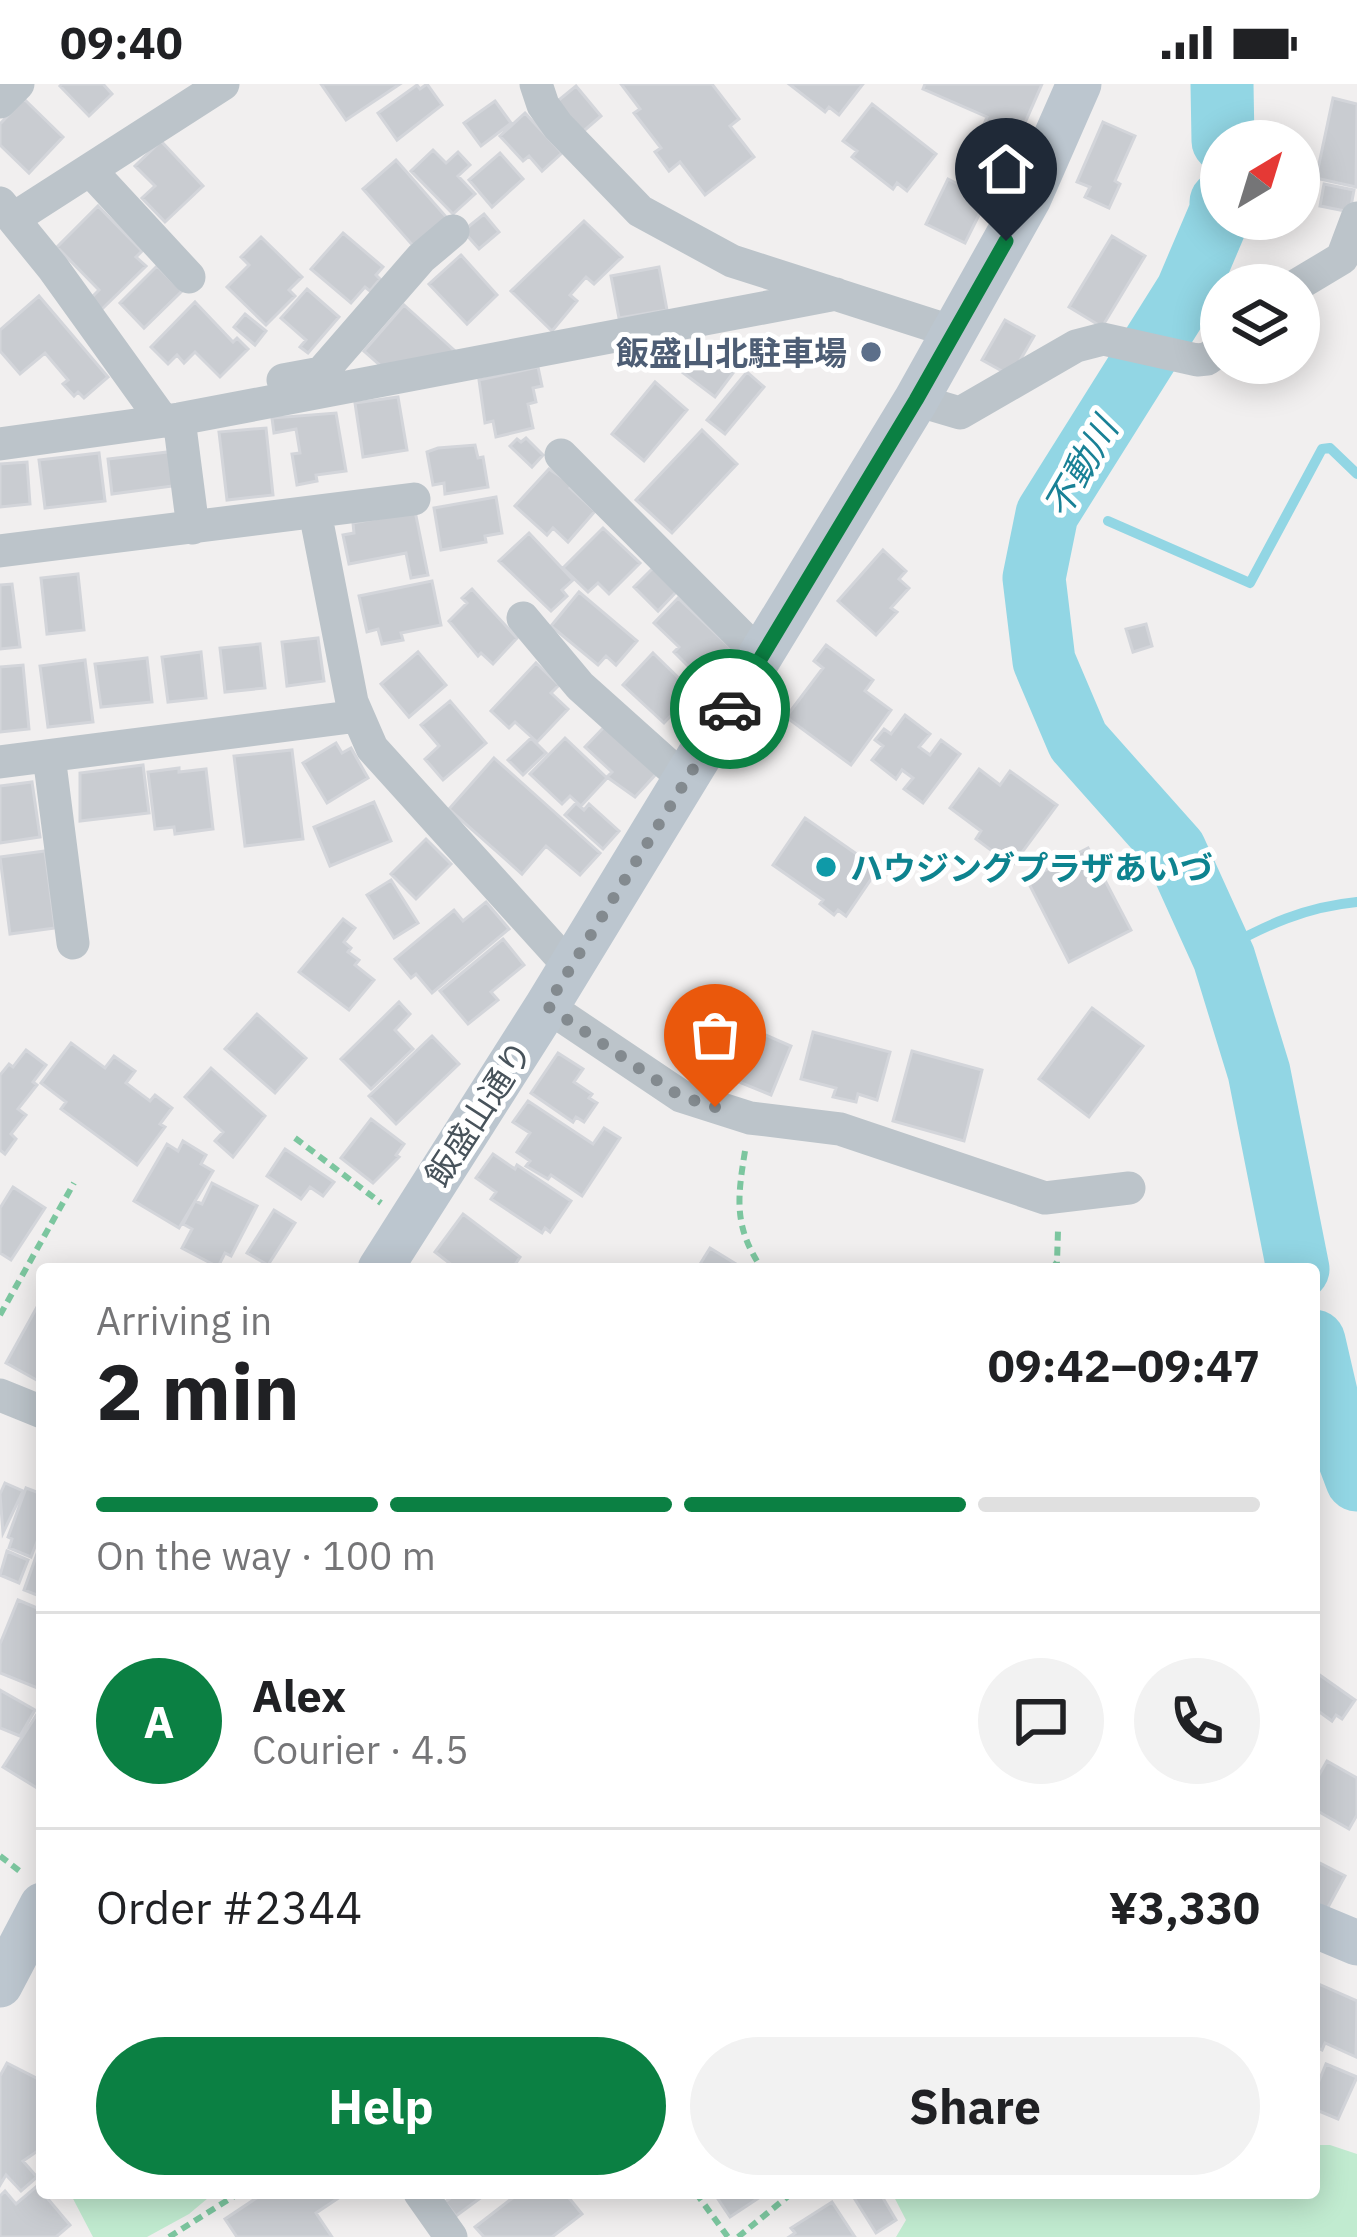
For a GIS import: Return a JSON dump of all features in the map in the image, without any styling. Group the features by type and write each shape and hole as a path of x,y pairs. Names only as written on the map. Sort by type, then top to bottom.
{"street":[{"path":"0,102 18,84"},
{"path":"194,528 164,415 8,210 90,170 224,84"},
{"path":"536,84 558,126 640,211 732,261 953,332"},
{"name":"飯盛山通り","path":"384,1263 686,781 916,400 1029,198 1079,84"},
{"path":"90,170 189,277"},
{"path":"1320,271 1342,258 1357,218"},
{"path":"164,415 321,373 421,258 452,232"},
{"path":"0,443 836,294"},
{"path":"916,400 960,413 1076,346 1103,339 1200,353"},
{"path":"561,455 762,657"},
{"path":"0,551 415,500"},
{"path":"315,512 358,716 372,748 571,967"},
{"path":"523,618 580,686 686,781"},
{"path":"0,762 358,716"},
{"path":"49,756 74,943"},
{"path":"547,1006 680,1096 750,1118 840,1129 1046,1198 1129,1188"},
{"path":"0,1395 36,1410"},
{"path":"0,1985 36,1916"},
{"path":"1320,1927 1357,1943"},
{"path":"424,2199 451,2237"}],"path":[{"path":"750,1118 739,1186 742,1239 758,1263"},
{"path":"295,1138 408,1222"},
{"path":"0,1315 74,1183"},
{"path":"169,2237 229,2199"},
{"path":"701,2199 728,2237"},
{"path":"738,2237 785,2199"}],"green space":[{"path":"1320,2145 1357,2154 1357,2237 896,2237 906,2220 895,2199 1320,2199"},
{"path":"73,2199 207,2199 147,2237 93,2237"}],"building":[{"path":"62,84 103,84 112,94 89,116"},
{"path":"321,84 400,84 346,120"},
{"path":"427,84 442,105 397,140 378,113 417,85 420,89"},
{"path":"621,84 712,84 739,119 730,126 754,157 705,195 680,162 669,171 655,152 661,148 634,113 640,109"},
{"path":"789,84 863,84 839,115 829,107 825,112"},
{"path":"925,84 1042,84 1021,132 1005,125 998,142 980,134 987,117 923,89"},
{"path":"576,86 601,116 579,135 554,104"},
{"path":"1333,98 1357,104 1356,187 1320,179"},
{"path":"24,99 63,137 29,173 0,145 0,124"},
{"path":"495,101 511,123 481,146 464,123"},
{"path":"872,104 936,154 907,191 897,183 893,189 852,157 857,151 843,141"},
{"path":"525,113 562,153 542,171 529,156 523,161 500,136"},
{"path":"1103,122 1135,136 1109,208 1085,197 1090,187 1077,182"},
{"path":"161,141 203,186 165,222 142,198 155,186 135,166"},
{"path":"433,150 446,163 458,152 470,165 458,176 475,194 453,214 411,171"},
{"path":"500,153 523,179 492,207 469,180"},
{"path":"396,160 448,219 415,248 363,189"},
{"path":"948,179 987,199 965,243 926,224"},
{"path":"1324,184 1354,190 1350,212 1320,206"},
{"path":"98,206 142,251 136,257 146,266 99,312 88,301 99,290 57,247"},
{"path":"484,214 499,232 479,249 463,231"},
{"path":"584,221 622,257 594,284 586,277 570,295 577,301 552,331 511,291"},
{"path":"343,233 383,267 370,291 365,287 351,303 311,269"},
{"path":"1112,236 1145,256 1102,327 1069,307"},
{"path":"261,237 302,277 289,290 295,296 266,325 227,287 249,265 241,257"},
{"path":"461,255 497,295 467,324 429,284"},
{"path":"157,266 182,291 144,328 120,303"},
{"path":"659,267 667,310 619,318 611,276"},
{"path":"307,289 339,317 308,353 300,347 306,340 281,318"},
{"path":"39,296 108,377 84,398 78,392 74,396 63,384 68,380 45,353 20,374 0,351 0,330"},
{"path":"195,302 233,342 237,338 248,349 220,377 195,352 184,363 177,355 168,364 151,347"},
{"path":"404,305 455,351 390,374 364,351"},
{"path":"245,314 266,331 255,345 234,327"},
{"path":"1005,320 1034,336 1011,376 982,360"},
{"path":"695,339 736,369 715,397 674,366"},
{"path":"538,367 542,386 533,388 536,402 528,404 533,428 496,437 493,421 485,423 479,380"},
{"path":"747,372 764,387 725,434 707,420"},
{"path":"655,382 687,410 644,461 612,434"},
{"path":"398,397 407,450 363,457 355,403"},
{"path":"336,413 346,471 316,475 317,481 297,485 292,454 300,453 296,429 274,433 272,418"},
{"path":"266,428 273,495 227,500 219,432"},
{"path":"702,430 737,464 672,533 636,500"},
{"path":"526,438 543,455 532,467 510,446"},
{"path":"475,445 478,458 483,457 488,487 445,494 444,483 433,485 427,452"},
{"path":"176,451 180,485 112,494 108,459"},
{"path":"99,453 105,501 45,508 39,460"},
{"path":"27,462 30,504 0,507 0,464"},
{"path":"549,469 573,485 570,488 595,511 568,542 553,528 547,535 515,506"},
{"path":"496,497 502,533 485,536 486,542 441,550 434,508"},
{"path":"415,511 428,575 411,578 406,553 349,564 343,535 354,533 353,523"},
{"path":"603,528 640,563 609,594 598,583 588,592 563,568"},
{"path":"529,533 573,580 562,590 567,596 551,611 499,561"},
{"path":"883,550 906,571 899,579 909,588 891,608 897,612 876,635 838,601"},
{"path":"653,568 677,591 658,611 634,587"},
{"path":"78,574 84,630 47,634 41,578"},
{"path":"432,581 441,625 401,633 403,640 382,644 378,629 367,632 359,596"},
{"path":"12,584 20,647 0,649 0,585"},
{"path":"472,589 517,638 493,664 481,653 478,656 449,621 467,603 462,598"},
{"path":"579,592 637,641 616,665 606,656 598,665 551,626"},
{"path":"678,598 731,648 710,671 698,659 690,668 674,652 679,647 654,623"},
{"path":"1146,624 1152,646 1133,652 1126,629"},
{"path":"318,638 324,681 287,686 282,642"},
{"path":"260,644 265,688 225,692 220,648"},
{"path":"826,645 873,680 865,691 891,710 851,765 786,717 823,668 814,661"},
{"path":"201,652 206,698 168,702 162,657"},
{"path":"418,652 446,685 409,717 381,684"},
{"path":"653,653 690,689 664,723 623,685"},
{"path":"147,658 152,702 101,707 95,664"},
{"path":"85,660 93,722 48,727 40,666"},
{"path":"536,663 559,685 551,693 568,709 537,742 515,722 509,728 491,711"},
{"path":"23,665 29,729 0,732 0,667"},
{"path":"450,701 486,743 443,780 425,759 439,746 421,725"},
{"path":"905,715 930,734 919,747 930,755 941,740 960,754 923,803 904,789 913,778 902,770 896,779 872,760 883,746 875,740 884,729 891,734"},
{"path":"606,725 657,773 635,797 607,777 612,772 585,747"},
{"path":"531,738 546,753 523,775 508,760"},
{"path":"565,738 607,778 581,806 570,796 562,804 530,774"},
{"path":"336,743 342,753 351,748 368,778 327,803 303,763"},
{"path":"292,750 303,839 245,846 234,756"},
{"path":"494,758 600,853 580,875 546,846 522,874 449,809"},
{"path":"143,765 149,813 80,821 80,773"},
{"path":"179,768 179,772 206,769 213,829 175,834 174,827 155,829 148,772"},
{"path":"979,769 1000,785 1010,771 1057,805 1012,866 976,839 981,831 950,808"},
{"path":"32,782 40,837 0,843 0,786"},
{"path":"374,802 391,841 330,866 314,827"},
{"path":"576,803 584,810 589,804 619,831 603,849 565,815"},
{"name":"ハウジングプラザあいづ","path":"805,818 878,869 846,916 838,910 834,915 820,904 823,900 773,865"},
{"path":"426,839 451,864 416,899 391,874"},
{"path":"1088,848 1131,930 1069,962 1027,880"},
{"path":"45,851 55,928 10,934 0,857"},
{"path":"391,880 418,923 394,938 367,895"},
{"path":"486,902 509,929 432,993 395,959 454,910 463,921"},
{"path":"343,919 355,928 344,942 351,948 348,952 359,960 355,965 374,980 349,1010 299,972"},
{"path":"503,939 524,965 491,992 498,1000 468,1024 440,991"},
{"path":"399,1002 410,1014 395,1030 413,1049 371,1089 341,1059"},
{"path":"1092,1008 1143,1046 1089,1117 1039,1079"},
{"path":"708,1009 733,1019 736,1011 758,1020 754,1030 791,1046 771,1095 687,1061"},
{"path":"257,1014 306,1058 275,1093 225,1049"},
{"path":"813,1032 890,1052 877,1100 858,1094 856,1102 833,1097 836,1088 801,1079"},
{"path":"432,1036 459,1064 396,1124 369,1096"},
{"path":"71,1043 105,1068 114,1056 135,1071 126,1083 150,1101 155,1095 172,1108 160,1124 165,1127 137,1165 61,1109 66,1102 41,1083"},
{"path":"26,1050 46,1065 18,1109 26,1115 11,1134 16,1139 5,1154 0,1150 0,1075"},
{"path":"912,1051 982,1070 964,1141 893,1121"},
{"path":"558,1053 583,1069 574,1082 597,1103 584,1122 576,1117 573,1122 531,1093"},
{"path":"211,1068 265,1116 233,1157 215,1141 223,1132 185,1097"},
{"path":"528,1101 593,1144 604,1128 620,1138 582,1196 551,1175 548,1179 526,1166 530,1161 517,1152 530,1133 513,1122"},
{"path":"371,1119 404,1144 399,1157 373,1183 341,1158"},
{"path":"183,1141 206,1155 201,1164 213,1171 179,1228 134,1201 167,1144 178,1151"},
{"path":"285,1149 334,1182 323,1196 310,1187 301,1199 267,1176"},
{"path":"493,1154 571,1201 550,1232 545,1228 542,1233 491,1199 496,1192 476,1178"},
{"path":"212,1183 257,1206 231,1256 225,1253 220,1263 182,1248 192,1229 183,1224 195,1201 202,1204"},
{"path":"13,1187 45,1208 11,1260 0,1253 0,1208"},
{"path":"274,1210 295,1223 269,1263 247,1253"},
{"path":"463,1214 520,1257 516,1263 449,1263 435,1252"},
{"path":"710,1248 734,1263 701,1263"},
{"path":"36,1309 36,1380 6,1363"},
{"path":"5,1483 23,1491 3,1533 0,1494"},
{"path":"26,1488 36,1492 36,1544 31,1557 9,1548 12,1539 8,1537"},
{"path":"7,1551 28,1560 19,1583 0,1575"},
{"path":"36,1557 36,1595 24,1590"},
{"path":"18,1600 36,1608 36,1687 0,1673 0,1644"},
{"path":"1320,1675 1355,1700 1342,1719 1336,1715 1332,1721 1320,1712"},
{"path":"0,1690 35,1710 20,1736 0,1728"},
{"path":"36,1716 36,1787 3,1767"},
{"path":"1327,1761 1357,1778 1357,1815 1349,1829 1320,1812 1320,1773"},
{"path":"1320,1863 1345,1876 1327,1909 1320,1906"},
{"path":"1320,1985 1357,2001 1356,2057 1325,2043 1322,2050"},
{"path":"7,2063 36,2078 36,2152 23,2161 36,2178 21,2191 6,2175 0,2185 0,2076"},
{"path":"1326,2064 1357,2077 1338,2119 1320,2112 1320,2078"},
{"path":"36,2187 36,2199 48,2199 70,2225 56,2237 0,2237 0,2196 5,2191 16,2204"},
{"path":"255,2199 337,2199 316,2213 332,2237 237,2237 225,2219"},
{"path":"449,2199 479,2199 456,2216 445,2202"},
{"path":"511,2199 570,2199 582,2214 552,2237 484,2237 475,2227"},
{"path":"718,2199 757,2199 730,2217"},
{"path":"855,2199 884,2199 896,2220 876,2233"},
{"path":"832,2202 855,2237 789,2237 795,2233 791,2228"}],"waterway":[{"name":"不動川","path":"1222,84 1223,120"},
{"name":"不動川","path":"1209,240 1187,291 1047,514 1034,578 1044,661 1078,741 1175,850 1224,958 1259,1072 1297,1263"},
{"path":"1108,521 1250,583 1322,449 1330,448 1357,474"},
{"path":"1221,950 1286,918 1357,902"},
{"name":"不動川","path":"1320,1367 1357,1480"}],"way so far":[{"path":"715,1107 680,1096 547,1006 730,709"}],"place":[{"name":"飯盛山北駐車場","path":"871,352"},
{"name":"ハウジングプラザあいづ","path":"826,867"}],"route":[{"path":"730,709 1006,241"}]}
